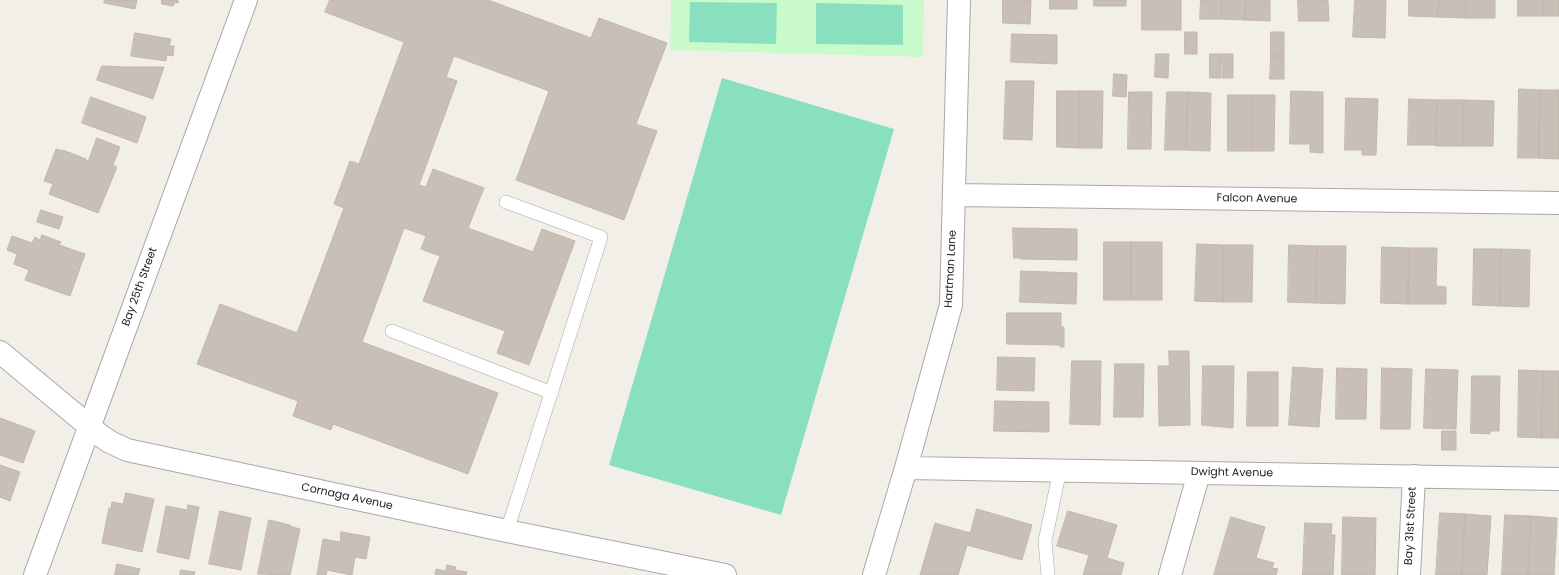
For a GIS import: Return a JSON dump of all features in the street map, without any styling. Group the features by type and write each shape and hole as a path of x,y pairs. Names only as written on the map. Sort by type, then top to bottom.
{"street":[{"name":"Bay 25th Street","path":"35,575 246,0"},
{"name":"Hartman Lane","path":"874,575 906,468 951,305 959,0"},
{"name":"Falcon Avenue","path":"955,195 1559,203"},
{"name":"Cornaga Avenue","path":"0,352 90,427 110,442 127,450 507,532 724,575"},
{"name":"Dwight Avenue","path":"906,468 1559,479"},
{"path":"1170,575 1199,473"},
{"name":"Bay 31st Street","path":"1409,575 1414,476"}],"lane":[{"path":"506,202 601,237 507,532"},
{"path":"392,331 552,392"},
{"path":"1048,575 1045,541 1060,470"}],"green space":[{"path":"671,0 924,0 923,57 670,50"},
{"path":"690,2 777,3 776,44 689,42"},
{"path":"816,3 903,5 903,45 816,44"},
{"path":"722,78 894,129 781,515 609,465"}],"building":[{"path":"105,0 137,0 135,9 104,3"},
{"path":"162,0 178,0 178,3 175,2 173,6 162,4"},
{"path":"330,0 488,0 591,38 599,18 667,43 636,124 657,131 624,220 516,180 549,91 454,56 446,77 457,81 419,185 426,187 433,169 484,188 468,228 533,252 542,229 575,241 529,365 497,353 505,331 423,301 440,256 421,249 426,236 404,228 362,342 498,393 468,474 333,424 331,430 293,416 298,401 197,364 220,304 297,333 344,208 334,204 350,161 359,164 404,42 325,12"},
{"path":"1003,0 1031,0 1030,24 1003,23"},
{"path":"1050,0 1077,0 1077,9 1050,9"},
{"path":"1094,0 1126,0 1126,6 1094,6"},
{"path":"1142,0 1181,0 1181,30 1142,30"},
{"path":"1201,0 1222,0 1222,19 1200,19"},
{"path":"1222,0 1246,0 1245,20 1222,19"},
{"path":"1246,0 1270,0 1270,21 1245,20"},
{"path":"1298,0 1328,0 1329,21 1299,21"},
{"path":"1355,0 1386,0 1385,38 1353,37"},
{"path":"1409,0 1439,0 1438,17 1409,16"},
{"path":"1439,0 1466,0 1466,18 1438,17"},
{"path":"1466,0 1495,0 1495,18 1466,18"},
{"path":"1518,0 1543,0 1543,16 1518,16"},
{"path":"1543,0 1559,0 1559,16 1543,16"},
{"path":"1185,32 1197,32 1197,54 1185,54"},
{"path":"1271,32 1284,32 1284,56 1271,56"},
{"path":"135,33 171,39 169,46 174,46 173,56 167,55 166,61 131,56"},
{"path":"1012,34 1057,35 1057,64 1011,62"},
{"path":"1156,54 1169,54 1168,78 1155,77"},
{"path":"1210,54 1221,54 1221,78 1210,78"},
{"path":"1222,54 1233,54 1233,78 1223,78"},
{"path":"1271,56 1284,56 1284,79 1270,79"},
{"path":"102,66 164,67 153,99 97,80"},
{"path":"1114,74 1127,75 1126,97 1113,96"},
{"path":"1006,81 1034,81 1032,140 1004,139"},
{"path":"1519,89 1540,90 1539,158 1518,158"},
{"path":"1540,90 1559,90 1559,159 1539,158"},
{"path":"1057,91 1079,91 1079,148 1057,147"},
{"path":"1079,91 1103,91 1102,148 1079,148"},
{"path":"1291,91 1323,92 1323,153 1310,152 1310,144 1290,144"},
{"path":"1129,92 1152,92 1151,149 1128,149"},
{"path":"1167,92 1188,92 1186,150 1165,150"},
{"path":"1188,92 1211,93 1210,151 1186,150"},
{"path":"1228,95 1252,95 1252,151 1228,151"},
{"path":"1252,95 1275,95 1274,151 1252,151"},
{"path":"91,97 146,117 137,143 82,123"},
{"path":"1346,98 1378,99 1376,155 1362,155 1362,150 1345,150"},
{"path":"1409,99 1437,100 1436,145 1408,145"},
{"path":"1437,100 1464,100 1463,146 1436,146"},
{"path":"1464,100 1494,101 1493,146 1463,146"},
{"path":"97,138 120,147 113,165 117,167 98,213 49,194 53,184 44,181 56,149 63,150 88,161"},
{"path":"41,210 63,217 59,229 37,222"},
{"path":"1013,228 1077,229 1077,260 1014,258"},
{"path":"42,235 61,242 59,245 85,254 70,296 25,280 29,270 14,264 17,254 7,250 12,236 32,243 35,237 40,240"},
{"path":"1104,242 1131,242 1131,300 1104,300"},
{"path":"1131,242 1162,242 1162,300 1131,300"},
{"path":"1197,244 1224,245 1223,302 1195,301"},
{"path":"1224,245 1253,245 1252,302 1223,302"},
{"path":"1289,245 1317,246 1316,303 1288,302"},
{"path":"1317,246 1346,246 1345,304 1316,303"},
{"path":"1382,247 1409,248 1408,304 1381,303"},
{"path":"1409,248 1437,248 1436,286 1446,287 1446,304 1408,304"},
{"path":"1474,249 1501,249 1500,306 1473,305"},
{"path":"1501,249 1530,250 1529,307 1500,306"},
{"path":"1021,271 1077,273 1076,304 1020,302"},
{"path":"1007,313 1061,313 1061,327 1064,327 1064,347 1060,347 1060,345 1007,344"},
{"path":"1169,351 1189,351 1190,425 1159,426 1158,366 1169,366"},
{"path":"998,357 1035,358 1034,391 997,390"},
{"path":"1072,361 1101,361 1100,425 1070,424"},
{"path":"1115,364 1144,364 1143,417 1114,417"},
{"path":"1203,366 1234,366 1233,428 1202,425"},
{"path":"1293,367 1323,369 1319,427 1289,425"},
{"path":"1337,368 1367,369 1366,419 1336,419"},
{"path":"1382,368 1412,369 1410,429 1381,429"},
{"path":"1426,369 1458,370 1456,429 1424,428"},
{"path":"1519,370 1543,371 1542,438 1518,437"},
{"path":"1543,371 1559,371 1559,438 1542,438"},
{"path":"1248,372 1278,372 1278,426 1247,426"},
{"path":"1472,376 1500,376 1499,431 1490,431 1490,434 1471,433"},
{"path":"995,401 1049,402 1049,432 994,431"},
{"path":"0,418 35,431 23,463 0,455"},
{"path":"1442,431 1456,431 1456,450 1442,450"},
{"path":"0,465 20,472 10,501 0,497"},
{"path":"126,493 154,499 142,552 102,543 109,508 111,508 112,502 123,504"},
{"path":"188,505 199,507 189,559 157,552 166,506 187,510"},
{"path":"977,509 1032,525 1022,560 967,545 958,575 920,575 935,523 970,533"},
{"path":"220,511 251,518 241,570 209,564"},
{"path":"1068,511 1117,525 1107,558 1124,563 1121,575 1083,575 1089,555 1057,546"},
{"path":"1440,513 1465,514 1462,575 1436,575"},
{"path":"1465,514 1491,516 1487,575 1462,575"},
{"path":"1505,515 1531,516 1528,575 1502,575"},
{"path":"1531,516 1557,518 1554,575 1528,575"},
{"path":"1231,517 1265,527 1256,558 1274,563 1272,568 1278,569 1276,575 1214,575"},
{"path":"1343,517 1376,518 1375,575 1342,575"},
{"path":"269,520 300,529 290,575 258,574"},
{"path":"1305,523 1332,524 1331,535 1335,535 1333,575 1303,575"},
{"path":"341,532 370,537 366,559 355,557 352,575 327,570 326,575 317,575 323,539 340,542"},
{"path":"117,564 140,569 138,575 115,575"},
{"path":"447,565 456,567 455,570 467,572 466,575 435,575 436,569 446,571"},
{"path":"181,570 195,572 194,575 180,575"}]}
